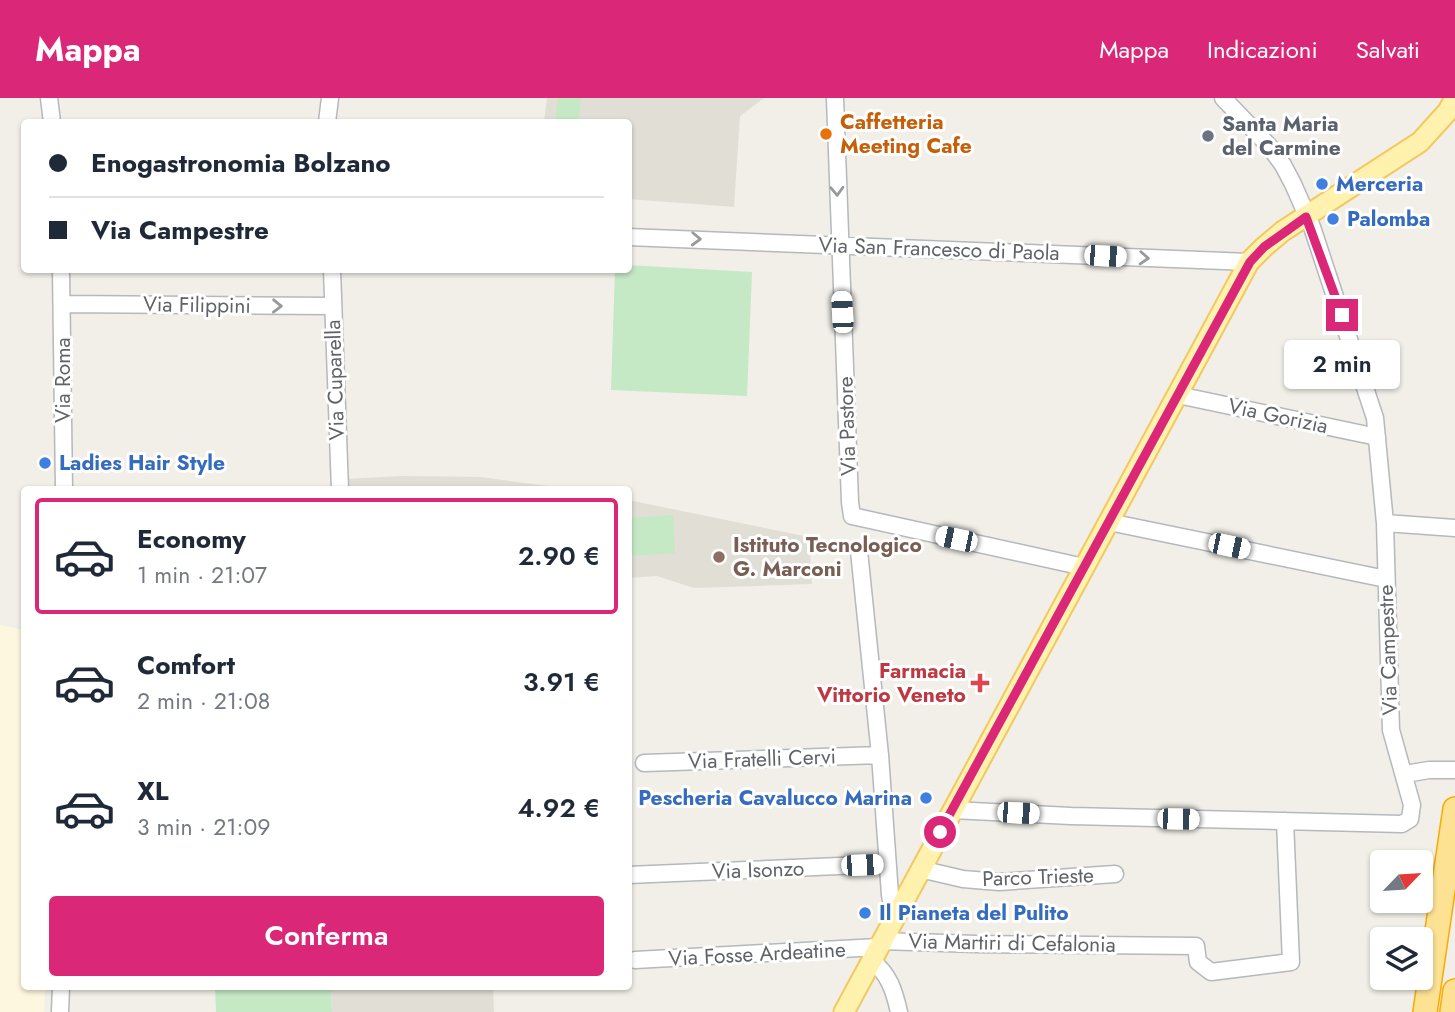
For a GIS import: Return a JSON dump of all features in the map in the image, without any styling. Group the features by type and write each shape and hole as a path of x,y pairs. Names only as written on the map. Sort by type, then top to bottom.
{"highway":[{"path":"1425,1012 1455,809"},
{"path":"1452,1012 1455,991"}],"main road":[{"path":"844,1012 1250,262 1264,247 1306,217 1420,142 1448,111 1455,98"}],"street":[{"path":"49,98 52,119"},
{"path":"327,119 330,98"},
{"name":"Via Pastore","path":"835,98 852,516 1084,567"},
{"name":"Via Campestre","path":"1223,98 1269,146 1283,165 1320,252 1367,394 1377,437 1385,523 1391,730 1412,805 1410,819 1402,824 1285,821"},
{"name":"Via San Francesco di Paola","path":"632,237 1250,262"},
{"name":"Via Roma","path":"61,273 64,486"},
{"name":"Via Cuparella","path":"332,273 340,486"},
{"name":"Via Filippini","path":"62,304 332,306"},
{"name":"Via Gorizia","path":"1178,395 1377,437"},
{"path":"1109,522 1386,579"},
{"path":"1385,523 1455,528"},
{"path":"859,551 894,916"},
{"name":"Via Fratelli Cervi","path":"644,763 880,755"},
{"path":"1405,774 1455,770"},
{"path":"952,810 1285,821"},
{"name":"Via Martiri di Cefalonia","path":"877,949 1196,946 1198,962 1211,972 1291,962 1285,821"},
{"name":"Via Isonzo","path":"632,875 887,864"},
{"name":"Parco Trieste","path":"920,869 963,879 999,883 1115,874"},
{"path":"877,949 882,968 892,983 899,1012"},
{"name":"Via Fosse Ardeatine","path":"635,960 877,949"},
{"path":"60,1012 61,990"}],"shaded area":[{"path":"547,98 764,98 740,116 734,207 632,199 632,119 544,119"},
{"path":"403,476 481,477 547,486 343,486 342,479"},
{"name":"Istituto Tecnologico G. Marconi","path":"632,501 809,537 812,584 694,588 657,576 632,578"},
{"path":"0,625 21,629 21,990 45,990 44,1012 0,1012"},
{"path":"331,990 493,990 494,1012 332,1012"}],"green space":[{"path":"558,98 581,98 578,119 555,119"},
{"path":"632,265 752,272 747,396 611,390 615,273 632,273"},
{"path":"673,515 675,553 632,556 632,518"},
{"path":"215,990 331,990 332,1012 216,1012"}],"place":[{"name":"Caffetteria Meeting Cafe","path":"826,134"},
{"name":"Santa Maria del Carmine","path":"1208,136"},
{"name":"Merceria","path":"1322,184"},
{"name":"Palomba","path":"1333,219"},
{"name":"Ladies Hair Style","path":"45,463"},
{"name":"Istituto Tecnologico G. Marconi","path":"719,557"},
{"name":"Farmacia Vittorio Veneto","path":"980,683"},
{"name":"Pescheria Cavalucco Marina","path":"926,798"},
{"name":"Il Pianeta del Pulito","path":"865,913"}],"route":[{"path":"940,832 1250,262 1283,231 1306,217 1312,227 1342,315"}]}
